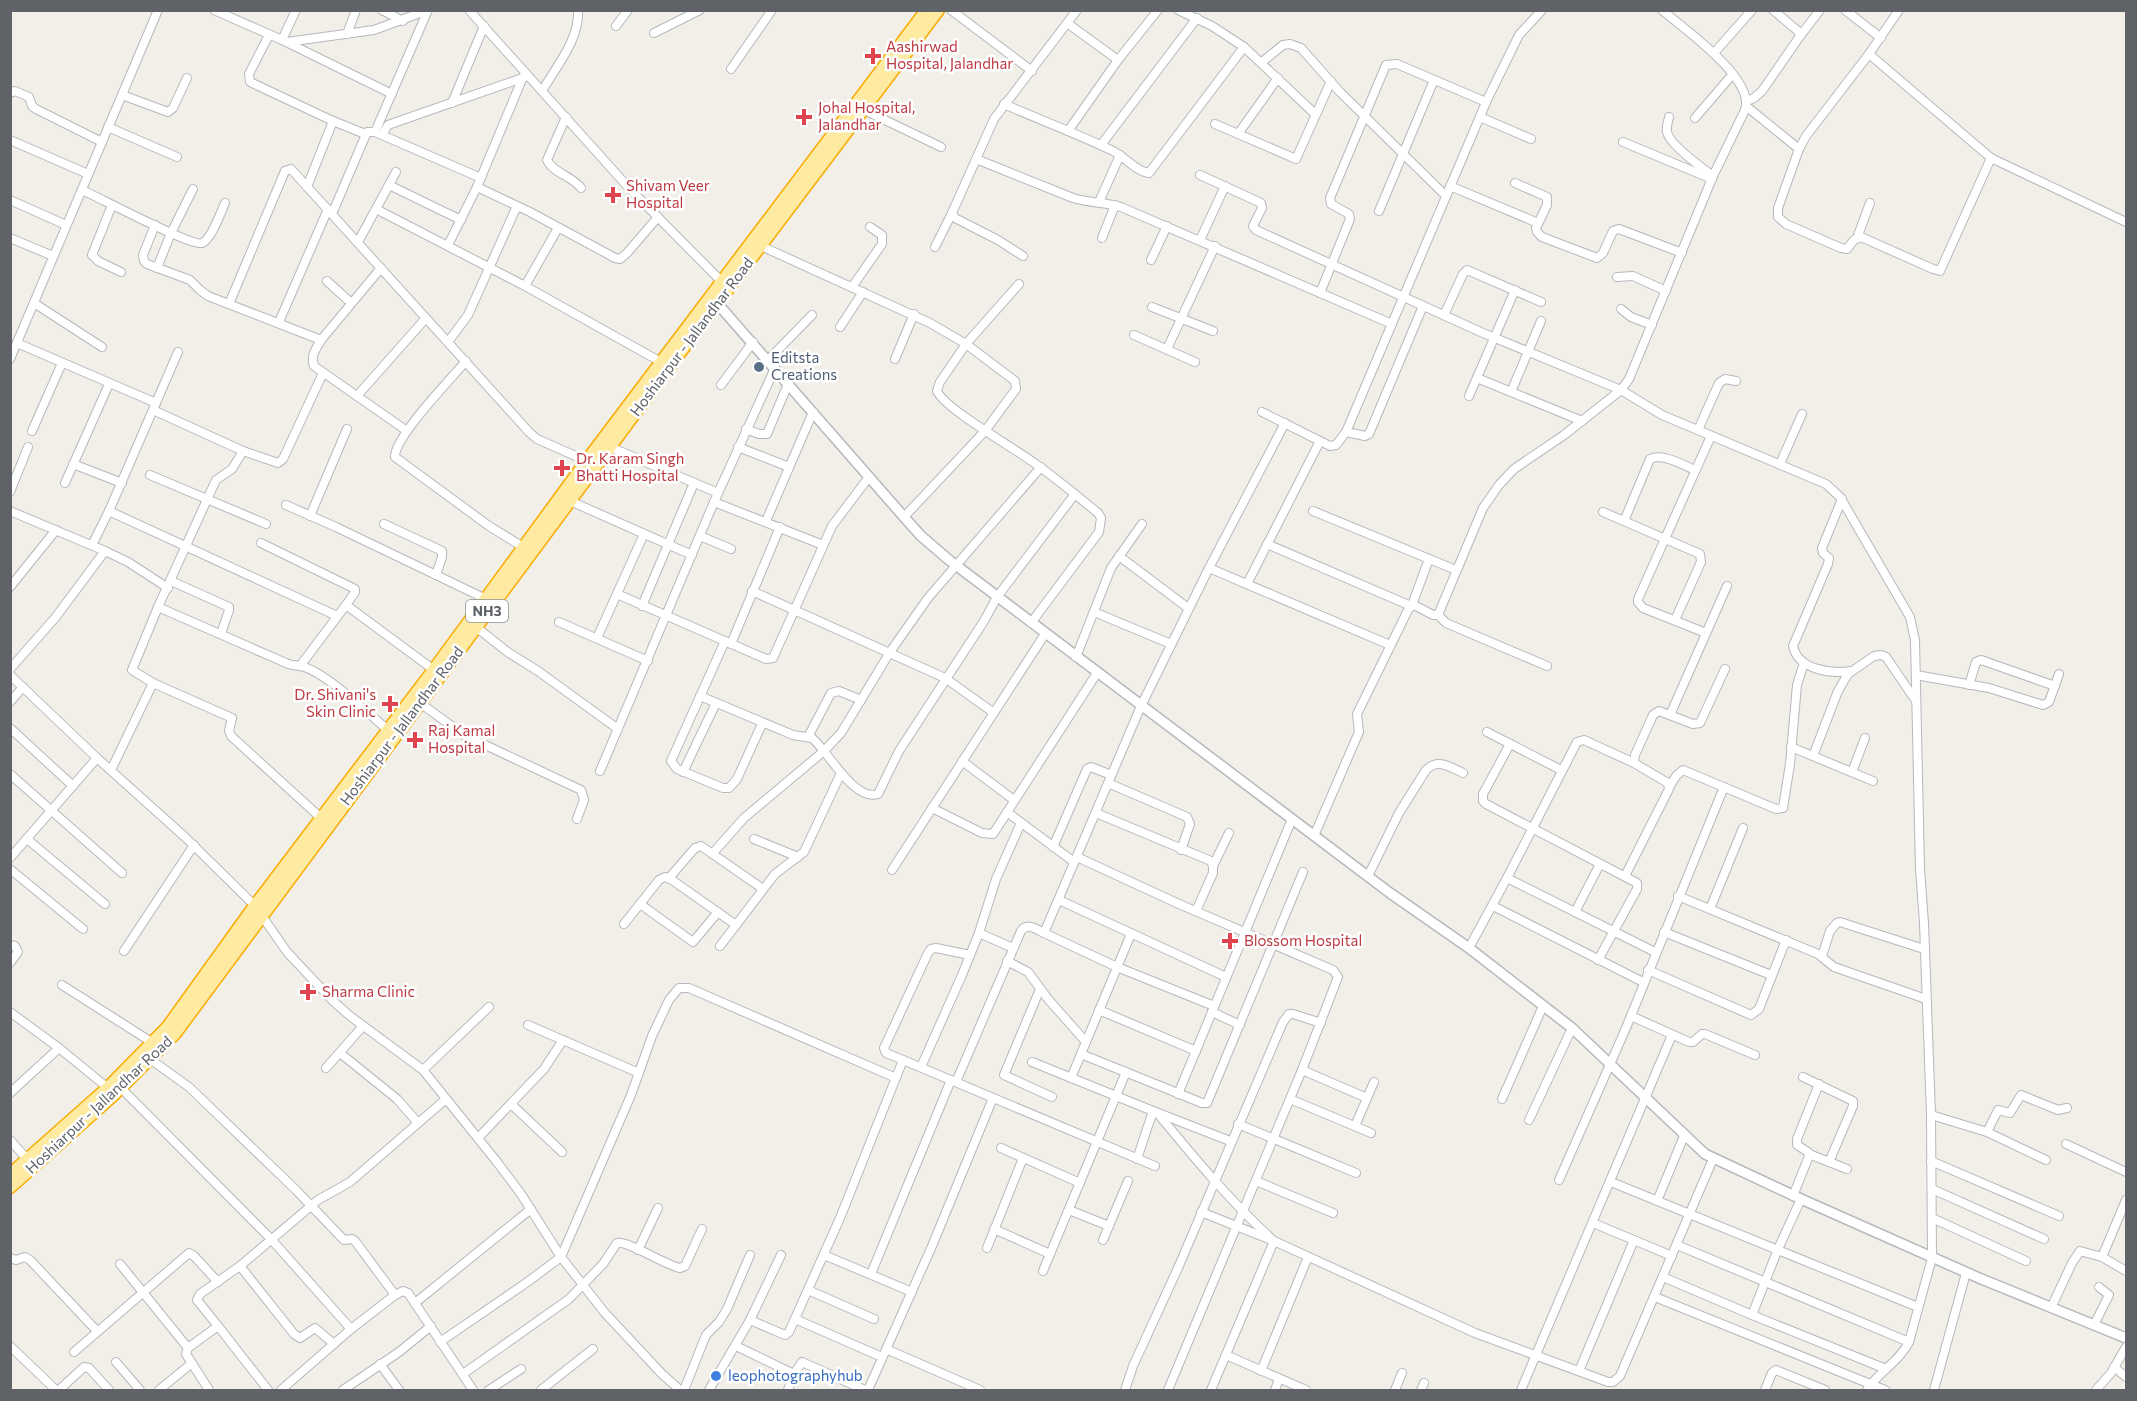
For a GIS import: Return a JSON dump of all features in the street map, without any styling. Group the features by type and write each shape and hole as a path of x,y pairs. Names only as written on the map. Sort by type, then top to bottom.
{"highway":[{"name":"Hoshiarpur - Jallandhar Road","path":"10,1175 108,1088 168,1027 420,703 610,447 703,314 927,10"},
{"name":"Hoshiarpur - Jallandhar Road","path":"10,1187 121,1088 175,1033 321,818 434,670 587,460 661,362 703,314 717,303 725,285 761,246 938,10"}],"street":[{"path":"10,358 158,10"},
{"path":"214,10 232,14 269,35 392,94"},
{"path":"284,41 296,10"},
{"path":"347,34 356,10"},
{"path":"382,10 405,20"},
{"path":"405,20 411,10"},
{"path":"284,41 374,30 428,10"},
{"path":"378,134 392,94 428,10"},
{"path":"469,10 526,76 725,285"},
{"path":"542,91 574,36 578,10"},
{"path":"616,27 628,10"},
{"path":"654,33 700,10"},
{"path":"731,69 772,10"},
{"path":"951,10 1032,71"},
{"path":"935,247 990,125 1077,10"},
{"path":"1068,131 1118,60 1158,10"},
{"path":"1178,10 1226,33 1262,62 1315,114"},
{"path":"1262,412 1334,446 1346,432 1486,102 1519,35 1542,10"},
{"path":"1662,10 1714,53 1744,92 1747,104 1799,149"},
{"path":"1714,53 1752,10"},
{"path":"1773,10 1798,31 1800,36"},
{"path":"1438,615 1486,501 1514,469 1582,421 1621,390 1629,379 1712,177 1747,104 1762,91 1820,10"},
{"path":"1845,10 1881,38"},
{"path":"1870,203 1857,238 1847,249 1786,224 1778,217 1778,208 1799,149 1806,136 1881,38 1899,10"},
{"path":"1101,145 1197,18"},
{"path":"1067,23 1118,60"},
{"path":"452,103 484,26"},
{"path":"269,35 248,80 365,134"},
{"path":"1262,62 1279,47 1290,44 1305,52 1446,196"},
{"path":"1004,104 1101,145 1120,155 1142,172 1149,173 1244,47"},
{"path":"1869,54 1991,158 2127,222"},
{"path":"1320,293 1351,217 1333,206 1330,198 1386,64 1397,64 1486,102"},
{"path":"1695,118 1732,75"},
{"path":"378,134 388,125 526,76"},
{"path":"448,245 477,187 526,76"},
{"path":"122,95 168,112 173,108 187,78"},
{"path":"1238,134 1278,78"},
{"path":"1379,212 1434,80"},
{"path":"1215,124 1296,159 1331,81"},
{"path":"10,93 15,91 26,96 33,107 102,142"},
{"path":"864,110 941,147"},
{"path":"566,117 547,160 551,167 572,178 581,188"},
{"path":"1480,117 1531,139"},
{"path":"1669,117 1666,130 1669,136 1712,177"},
{"path":"307,187 333,121"},
{"path":"108,128 177,157"},
{"path":"279,322 365,134 369,131 481,178"},
{"path":"11,140 88,174"},
{"path":"1623,142 1712,177"},
{"path":"1099,202 1120,155"},
{"path":"1857,238 1865,238 1933,270 1940,271 1991,158"},
{"path":"976,159 1073,198 1116,205 1392,324"},
{"path":"229,304 285,171 293,170 533,435 587,460"},
{"path":"358,242 396,172"},
{"path":"1200,175 1261,203 1262,208 1253,226 1256,230 1528,353 1621,390 1662,415 1826,484 1842,499 1910,617 1916,640 1916,702 1931,1114 1932,1258 1909,1342 1904,1352 1869,1388"},
{"path":"1515,183 1547,197 1547,205 1538,222 1537,232 1542,237 1597,258 1603,254 1616,229 1682,253"},
{"path":"389,185 461,220"},
{"path":"1200,240 1225,186"},
{"path":"1450,186 1538,222"},
{"path":"477,187 610,256 620,259 658,217"},
{"path":"157,268 193,189"},
{"path":"82,190 194,243 202,243 209,237 225,203"},
{"path":"10,200 66,225"},
{"path":"112,205 92,255 121,272"},
{"path":"1102,238 1116,205"},
{"path":"448,342 468,315 517,206"},
{"path":"376,209 490,267 661,362"},
{"path":"952,213 955,218 1023,256"},
{"path":"155,225 143,259 147,264 190,280 204,294 321,340"},
{"path":"1151,260 1167,226"},
{"path":"852,288 882,244 882,235 870,227"},
{"path":"525,286 558,228"},
{"path":"10,238 53,256"},
{"path":"761,246 914,314 966,344 1011,377 1017,385 986,431 904,517"},
{"path":"1167,349 1215,246"},
{"path":"381,268 321,340 314,352 313,362 314,366 323,373 407,431"},
{"path":"1444,315 1467,270 1541,302"},
{"path":"1617,277 1633,276 1666,291"},
{"path":"327,281 351,303"},
{"path":"1018,284 966,344 940,382 937,391 943,399 1041,467 1098,513 1102,524 1095,537 1031,623"},
{"path":"1469,396 1515,290"},
{"path":"840,327 863,292"},
{"path":"34,303 102,347"},
{"path":"717,303 921,536 957,567 1314,836 1469,948 1572,1028 1645,1100 1713,1159 1966,1273 2127,1338"},
{"path":"1346,432 1365,436 1370,434 1423,306"},
{"path":"1152,307 1213,331"},
{"path":"1622,309 1631,317 1652,325"},
{"path":"895,359 914,314"},
{"path":"600,771 746,429 771,364 812,315"},
{"path":"357,396 426,318"},
{"path":"1511,392 1540,321"},
{"path":"1134,334 1196,362"},
{"path":"721,385 753,342"},
{"path":"17,343 109,384 243,451 275,464 281,462 323,373"},
{"path":"92,545 122,483 178,352"},
{"path":"466,361 407,431 394,453 396,459 523,547"},
{"path":"32,431 62,363"},
{"path":"1476,378 1582,421"},
{"path":"1698,430 1719,382 1725,379 1736,381"},
{"path":"65,483 109,384"},
{"path":"746,429 759,434 767,434 788,384"},
{"path":"766,521 813,412"},
{"path":"1780,464 1802,414"},
{"path":"1044,933 1142,706 1188,608 1285,423"},
{"path":"310,516 347,429"},
{"path":"1706,633 1649,611 1638,602 1710,436"},
{"path":"1246,584 1320,441"},
{"path":"10,492 28,447"},
{"path":"610,447 718,493"},
{"path":"738,447 789,467"},
{"path":"243,451 232,469 219,477 207,499 132,668 133,672 153,683 232,718 229,732 231,736 321,818"},
{"path":"1624,521 1650,459 1661,457 1695,470"},
{"path":"74,464 122,483"},
{"path":"713,853 744,818 841,734 890,652 928,598 1041,467"},
{"path":"150,475 266,524"},
{"path":"617,594 766,659 773,658 836,519 869,477"},
{"path":"642,606 694,483"},
{"path":"700,696 762,724 793,735 808,736 817,742 841,773 866,794 878,794 899,751 984,621 997,597 1075,494"},
{"path":"1842,499 1822,548 1823,553 1829,558 1828,564 1793,646 1796,654 1804,663 1832,672 1851,671"},
{"path":"570,501 692,555"},
{"path":"714,502 823,545"},
{"path":"286,505 486,599"},
{"path":"10,511 105,551 169,585 229,607 220,634"},
{"path":"109,511 185,548 337,616"},
{"path":"1313,511 1456,570"},
{"path":"1604,512 1696,551 1702,557 1675,620"},
{"path":"384,524 442,550 436,575"},
{"path":"1076,657 1112,568 1142,524"},
{"path":"762,724 737,779 729,788 723,788 677,769 671,761 780,527"},
{"path":"10,587 56,530"},
{"path":"597,638 644,534"},
{"path":"700,536 731,549"},
{"path":"261,543 355,589 346,605 300,666"},
{"path":"1267,544 1435,616 1438,615 1446,624 1547,666"},
{"path":"10,669 55,618 105,551"},
{"path":"1119,556 1188,608"},
{"path":"1314,836 1359,732 1357,714 1411,605 1430,559"},
{"path":"1209,568 1390,645"},
{"path":"1670,715 1727,586"},
{"path":"752,591 945,678 994,713"},
{"path":"346,605 434,670"},
{"path":"158,607 286,663 313,671 388,730"},
{"path":"1094,612 1172,644"},
{"path":"559,622 648,661"},
{"path":"476,627 508,653 538,670 618,729"},
{"path":"892,870 1045,634"},
{"path":"1813,756 1838,691 1851,671 1874,656 1885,656 1916,702"},
{"path":"1969,685 1976,662 1981,660 2055,686"},
{"path":"1624,876 1670,786 1683,770 1776,809 1783,808 1797,685 1804,663"},
{"path":"1634,763 1635,755 1653,715 1659,711 1693,724 1700,723 1725,669"},
{"path":"932,808 990,835 996,832 1097,673"},
{"path":"1916,675 2007,693 2043,705 2049,702 2060,674"},
{"path":"10,675 97,758 194,845 257,910 306,975 363,1026 423,1070 478,1138 531,1209 561,1257 605,1313 662,1374 682,1390 706,1335 719,1322 727,1309 750,1255"},
{"path":"111,770 153,683"},
{"path":"10,702 23,687"},
{"path":"808,736 831,693 839,691 861,700"},
{"path":"420,703 456,731 581,790 584,800 577,819"},
{"path":"683,771 716,703"},
{"path":"10,728 73,786"},
{"path":"1487,732 1561,770"},
{"path":"1852,772 1865,738"},
{"path":"1469,948 1574,745 1580,739 1634,763 1670,786"},
{"path":"1510,744 1483,794 1483,801 1499,813 1637,883 1638,886 1598,960"},
{"path":"1791,747 1873,781"},
{"path":"10,858 97,758"},
{"path":"962,761 1014,801"},
{"path":"1368,876 1399,813 1426,770 1431,765 1442,764 1463,772"},
{"path":"1053,847 1087,769 1091,767 1110,779 1187,817 1190,824 1181,850"},
{"path":"720,946 775,874 804,852 841,773"},
{"path":"10,774 122,873"},
{"path":"1558,1180 1630,1017 1724,787"},
{"path":"1007,812 1053,847 1076,859 1336,973 1337,982 1302,1071 1168,1390"},
{"path":"1095,813 1210,861 1213,867"},
{"path":"1178,1094 1292,819"},
{"path":"921,1067 979,933 996,879 1022,823"},
{"path":"1710,909 1743,828"},
{"path":"1196,911 1229,833"},
{"path":"27,839 105,904"},
{"path":"754,839 798,857"},
{"path":"124,951 194,845"},
{"path":"669,878 695,848 701,846 763,889"},
{"path":"1575,912 1600,864"},
{"path":"10,868 82,929"},
{"path":"1081,1054 1178,1094 1207,1103 1303,872"},
{"path":"624,924 659,880 669,878 736,925"},
{"path":"1507,878 1655,952"},
{"path":"1678,896 1822,956 1834,967 1926,999"},
{"path":"1059,900 1226,977"},
{"path":"640,904 693,942 718,912"},
{"path":"1492,906 1643,982"},
{"path":"1822,956 1830,931 1837,922 1924,949"},
{"path":"871,1274 953,1081 1023,928 1033,927 1213,1009 1240,1025"},
{"path":"1664,932 1771,975"},
{"path":"979,933 1013,948"},
{"path":"1071,1078 1131,934"},
{"path":"1648,970 1751,1015 1759,1009 1786,940"},
{"path":"10,945 15,946 18,952 10,963"},
{"path":"970,955 931,949 884,1048 886,1053 1155,1166"},
{"path":"1007,961 1026,970 1086,1042"},
{"path":"62,985 153,1043"},
{"path":"440,1342 561,1257 621,1120 648,1045 675,992 686,987 896,1078"},
{"path":"1040,989 1004,1075 1052,1097"},
{"path":"1502,1099 1543,1006"},
{"path":"423,1070 489,1007"},
{"path":"1099,1010 1196,1051"},
{"path":"10,1012 108,1088"},
{"path":"1125,1390 1133,1366 1285,1017 1289,1014 1298,1014 1321,1023"},
{"path":"1630,1017 1693,1042 1702,1034 1706,1034 1755,1055"},
{"path":"528,1025 639,1073"},
{"path":"326,1068 363,1026"},
{"path":"1529,1120 1572,1028"},
{"path":"1521,1390 1672,1035"},
{"path":"478,1138 544,1069 563,1040"},
{"path":"10,1093 59,1048"},
{"path":"340,1053 397,1099 418,1123"},
{"path":"150,1059 189,1087 344,1240 355,1241 395,1295"},
{"path":"750,1320 785,1335 795,1319 824,1255 903,1060"},
{"path":"1032,1062 1230,1141"},
{"path":"1302,1071 1367,1098"},
{"path":"1043,1271 1126,1072"},
{"path":"1803,1077 1844,1095 1853,1103 1829,1162"},
{"path":"1355,1126 1374,1082"},
{"path":"1819,1084 1797,1138 1797,1145 1809,1154 1847,1169"},
{"path":"121,1088 271,1239 351,1329"},
{"path":"1987,1132 1998,1110 2010,1113 2021,1095 2058,1110 2067,1108"},
{"path":"788,1390 802,1362 866,1390 912,1292 993,1098"},
{"path":"268,1390 197,1300 200,1294 240,1266 318,1200 350,1182 446,1099"},
{"path":"1290,1099 1371,1133"},
{"path":"511,1104 562,1152"},
{"path":"1137,1159 1153,1111"},
{"path":"1153,1111 1159,1115 1213,1182 1274,1241"},
{"path":"1931,1114 1987,1132 2046,1160"},
{"path":"1238,1124 1356,1173"},
{"path":"1657,1201 1684,1136"},
{"path":"10,1140 28,1160"},
{"path":"2066,1144 2127,1172"},
{"path":"1001,1148 1080,1183"},
{"path":"1752,1315 1797,1198 1809,1154"},
{"path":"987,1248 1023,1158"},
{"path":"1201,1212 1274,1241 1475,1333 1608,1382 1617,1380 1713,1159"},
{"path":"1931,1161 2059,1216"},
{"path":"1103,1240 1128,1181"},
{"path":"1256,1181 1333,1213"},
{"path":"1611,1182 1778,1248 1918,1307"},
{"path":"1932,1189 2044,1239"},
{"path":"2102,1257 2127,1200"},
{"path":"638,1250 658,1208"},
{"path":"415,1303 531,1209"},
{"path":"1069,1210 1109,1226"},
{"path":"1932,1218 2026,1261"},
{"path":"1593,1223 1672,1256"},
{"path":"463,1374 556,1309 605,1262 617,1243 622,1242 677,1268 682,1268 702,1229"},
{"path":"994,1230 1050,1254"},
{"path":"1579,1371 1634,1240"},
{"path":"1211,1390 1274,1241"},
{"path":"1677,1245 1909,1342"},
{"path":"2051,1308 2078,1252 2084,1250 2127,1271"},
{"path":"74,1352 189,1253 218,1282"},
{"path":"709,1390 750,1320 781,1255"},
{"path":"824,1255 912,1292"},
{"path":"10,1258 18,1260 25,1257 30,1260 98,1331"},
{"path":"1261,1371 1308,1257"},
{"path":"120,1264 188,1348"},
{"path":"240,1266 294,1334 300,1338 315,1328 334,1344"},
{"path":"1934,1390 1966,1273"},
{"path":"1663,1277 1887,1369"},
{"path":"2094,1326 2109,1294 2099,1287"},
{"path":"808,1290 874,1319"},
{"path":"281,1390 351,1329 395,1295 405,1291 473,1390"},
{"path":"1655,1297 1869,1388 1885,1390"},
{"path":"795,1319 980,1390"},
{"path":"209,1390 186,1354 188,1348 218,1326"},
{"path":"343,1390 430,1326"},
{"path":"10,1346 57,1390 81,1368 86,1367 109,1390"},
{"path":"736,1346 794,1374"},
{"path":"2096,1390 2127,1347"},
{"path":"541,1390 593,1349"},
{"path":"1226,1355 1306,1390"},
{"path":"116,1362 140,1390"},
{"path":"159,1390 192,1363"},
{"path":"380,1364 399,1390"},
{"path":"2114,1367 2127,1377"},
{"path":"489,1390 521,1369"},
{"path":"1765,1390 1772,1373 1776,1370 1825,1390"},
{"path":"1395,1390 1402,1373"},
{"path":"1275,1390 1279,1379"}],"place":[{"name":"Aashirwad Hospital, Jalandhar","path":"873,56"},
{"name":"Johal Hospital, Jalandhar","path":"804,117"},
{"name":"Shivam Veer Hospital","path":"613,195"},
{"name":"Editsta Creations","path":"759,367"},
{"name":"Dr. Karam Singh Bhatti Hospital","path":"562,468"},
{"name":"Dr. Shivani's Skin Clinic","path":"390,704"},
{"name":"Raj Kamal Hospital","path":"415,740"},
{"name":"Blossom Hospital","path":"1230,941"},
{"name":"Sharma Clinic","path":"308,992"},
{"name":"leophotographyhub","path":"716,1376"}]}
